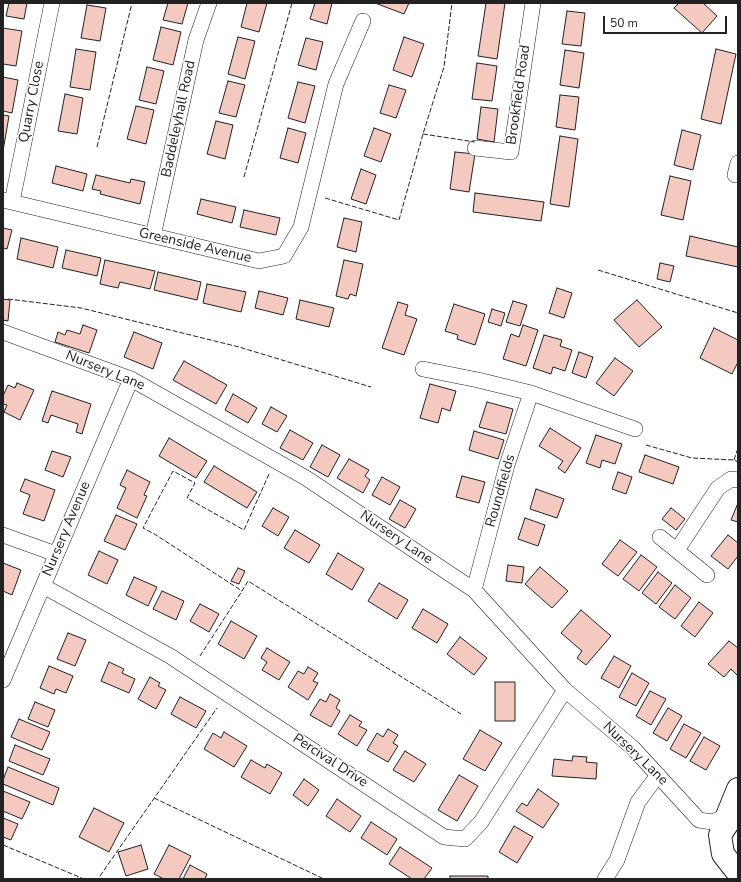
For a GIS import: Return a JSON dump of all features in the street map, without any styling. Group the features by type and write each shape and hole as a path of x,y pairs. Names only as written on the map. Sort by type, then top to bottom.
{"main road":[{"path":"738,789 731,822 720,835 723,854 738,873"}],"street":[{"name":"Quarry Close","path":"8,201 52,3"},
{"name":"Baddeleyhall Road","path":"153,236 196,40 209,3"},
{"name":"Brookfield Road","path":"475,148 511,152 533,3"},
{"name":"Greenside Avenue","path":"8,201 259,261 284,256 300,227 336,84 363,20"},
{"name":"Nursery Lane","path":"3,332 131,379 306,478 474,590 565,690 633,748 699,820 731,822"},
{"path":"423,369 531,393 635,429"},
{"name":"Nursery Avenue","path":"3,680 131,379"},
{"name":"Roundfields","path":"474,590 507,465 531,393"},
{"path":"677,550 718,488 731,479 738,480"},
{"path":"3,535 56,554"},
{"path":"660,537 707,576"},
{"name":"Percival Drive","path":"43,586 170,656 444,837 465,838 480,822 565,690"},
{"path":"605,879 617,860 638,802 658,775"}],"building":[{"path":"9,3 27,3 24,19 6,16"},
{"path":"168,3 188,3 182,24 163,20"},
{"path":"247,3 267,3 259,32 241,27"},
{"path":"315,3 332,3 327,24 310,19"},
{"path":"375,3 409,3 404,14"},
{"path":"486,3 505,3 497,59 478,56"},
{"path":"679,3 703,3 717,16 702,33 674,8"},
{"path":"87,5 106,8 100,41 81,38"},
{"path":"567,11 585,13 581,46 562,44"},
{"path":"161,27 181,32 173,65 153,60"},
{"path":"3,28 22,31 16,66 3,64"},
{"path":"238,37 255,41 245,79 228,74"},
{"path":"404,37 424,44 412,77 393,70"},
{"path":"306,38 323,42 316,70 298,65"},
{"path":"76,49 96,52 90,90 70,87"},
{"path":"716,49 736,54 721,124 701,119"},
{"path":"565,50 584,53 579,88 560,85"},
{"path":"477,63 497,66 492,101 472,99"},
{"path":"147,67 164,71 156,104 139,100"},
{"path":"3,77 18,80 12,113 3,111"},
{"path":"228,81 245,85 236,117 219,113"},
{"path":"298,82 315,86 305,123 288,118"},
{"path":"389,85 406,90 396,118 380,113"},
{"path":"65,94 83,98 77,134 58,131"},
{"path":"560,95 579,97 575,130 556,127"},
{"path":"136,106 154,110 146,144 127,139"},
{"path":"481,107 498,109 494,142 477,139"},
{"path":"3,115 9,116 3,151"},
{"path":"216,121 233,125 225,159 207,154"},
{"path":"288,128 306,133 298,163 280,158"},
{"path":"374,128 391,134 381,162 364,156"},
{"path":"682,130 701,135 693,170 674,165"},
{"path":"560,136 578,139 569,207 550,204"},
{"path":"455,152 475,154 469,192 450,189"},
{"path":"56,166 87,174 83,191 52,183"},
{"path":"361,169 376,175 366,204 351,199"},
{"path":"96,175 130,183 131,179 145,182 140,204 100,194 101,191 92,189"},
{"path":"670,176 691,181 683,220 661,215"},
{"path":"475,193 544,202 541,221 473,212"},
{"path":"201,199 236,207 232,223 197,214"},
{"path":"244,210 280,218 276,235 240,227"},
{"path":"344,218 362,222 356,252 337,247"},
{"path":"3,228 12,230 7,249 3,248"},
{"path":"690,236 738,247 738,267 686,256"},
{"path":"21,238 58,247 53,268 17,259"},
{"path":"66,250 101,258 97,276 62,268"},
{"path":"105,260 155,271 150,289 120,282 118,288 100,284"},
{"path":"344,260 363,264 356,296 350,294 348,299 336,296"},
{"path":"660,263 674,266 670,282 657,279"},
{"path":"158,272 201,282 197,300 154,290"},
{"path":"207,284 246,292 241,312 203,303"},
{"path":"557,288 572,293 564,318 549,313"},
{"path":"259,291 288,298 283,315 255,308"},
{"path":"3,299 10,300 8,321 3,320"},
{"path":"300,300 334,308 329,327 296,319"},
{"path":"637,300 662,327 639,347 614,320"},
{"path":"513,301 527,305 520,326 506,322"},
{"path":"398,302 408,305 405,315 417,319 404,355 382,348"},
{"path":"454,304 485,314 475,345 457,339 458,335 445,331"},
{"path":"492,309 505,313 501,326 488,322"},
{"path":"83,325 97,330 89,353 55,342 58,332 65,335 67,330 80,334"},
{"path":"523,325 538,330 526,366 503,359 511,334 519,337"},
{"path":"714,328 738,340 738,362 732,374 700,358"},
{"path":"134,332 162,343 153,369 124,357"},
{"path":"544,335 562,340 560,346 572,350 565,371 553,367 551,374 533,368"},
{"path":"579,352 593,357 586,378 572,373"},
{"path":"615,358 633,371 614,396 596,383"},
{"path":"184,361 227,385 216,404 173,380"},
{"path":"17,383 34,390 20,420 4,412 7,405 3,404 3,396 8,385 15,388"},
{"path":"430,384 456,391 450,411 442,408 438,423 420,418"},
{"path":"52,391 91,404 82,434 76,432 78,424 51,415 48,423 42,421"},
{"path":"233,394 257,408 248,423 225,410"},
{"path":"487,402 513,409 506,434 479,427"},
{"path":"271,407 287,416 277,432 262,424"},
{"path":"550,428 581,448 565,473 558,468 563,461 539,446"},
{"path":"290,430 313,443 303,460 280,448"},
{"path":"474,431 504,440 498,459 469,450"},
{"path":"596,435 622,444 615,464 602,460 600,468 586,463"},
{"path":"169,438 207,461 196,478 159,456"},
{"path":"322,445 340,455 328,477 310,467"},
{"path":"52,451 71,457 63,477 45,470"},
{"path":"645,455 679,467 673,484 639,472"},
{"path":"349,459 369,470 365,476 370,480 363,493 337,478"},
{"path":"214,466 257,492 247,508 204,482"},
{"path":"127,470 150,482 144,495 147,496 137,518 117,508 126,488 120,485"},
{"path":"618,472 632,477 626,494 612,489"},
{"path":"462,476 485,482 479,503 456,497"},
{"path":"382,477 400,487 390,505 372,495"},
{"path":"25,479 55,490 44,521 23,514 30,495 20,491"},
{"path":"536,489 564,499 557,518 530,509"},
{"path":"400,500 416,509 405,528 389,519"},
{"path":"738,503 738,522 731,520"},
{"path":"273,508 289,517 278,536 262,526"},
{"path":"671,508 685,519 676,530 662,519"},
{"path":"116,515 137,524 125,550 104,541"},
{"path":"525,518 545,525 538,546 518,539"},
{"path":"295,530 320,545 309,563 284,548"},
{"path":"728,535 738,543 738,556 728,569 711,556"},
{"path":"620,540 637,552 618,576 602,564"},
{"path":"99,551 118,560 107,584 88,575"},
{"path":"338,553 364,569 352,590 326,574"},
{"path":"641,555 657,567 639,591 623,579"},
{"path":"3,563 21,570 12,595 3,591"},
{"path":"508,565 524,567 522,583 506,581"},
{"path":"540,567 568,591 552,608 525,584"},
{"path":"238,568 245,571 239,584 231,581"},
{"path":"658,572 672,583 656,604 642,593"},
{"path":"134,577 157,587 148,606 126,595"},
{"path":"379,583 408,600 397,619 368,601"},
{"path":"675,585 691,598 675,619 659,607"},
{"path":"162,591 184,601 176,620 153,609"},
{"path":"699,602 713,613 695,637 681,626"},
{"path":"200,604 219,614 209,632 190,621"},
{"path":"423,609 448,624 437,643 412,628"},
{"path":"581,610 611,636 586,665 577,658 582,651 561,633"},
{"path":"231,621 257,636 244,659 218,644"},
{"path":"68,633 86,640 75,666 57,659"},
{"path":"460,637 487,658 474,675 447,654"},
{"path":"729,641 738,648 738,676 731,669 724,677 708,664"},
{"path":"267,648 290,662 279,680 262,670 267,662 261,658"},
{"path":"614,656 631,666 619,688 601,678"},
{"path":"109,662 124,669 122,673 135,679 129,693 101,681"},
{"path":"49,666 73,676 66,693 56,689 54,694 40,688"},
{"path":"308,667 318,673 313,681 318,683 308,700 288,687 298,671 304,674"},
{"path":"632,673 649,683 636,706 619,697"},
{"path":"150,677 160,683 158,686 166,690 156,709 138,699"},
{"path":"495,682 515,682 515,721 495,721"},
{"path":"650,691 666,699 651,725 636,716"},
{"path":"330,694 340,700 336,708 340,711 331,727 310,715 320,699 326,702"},
{"path":"180,697 206,711 196,728 171,714"},
{"path":"35,702 55,710 48,727 28,719"},
{"path":"668,708 682,716 667,741 653,733"},
{"path":"350,715 362,722 359,726 367,730 357,746 338,734"},
{"path":"19,719 50,732 42,750 11,737"},
{"path":"684,724 701,733 686,758 670,749"},
{"path":"388,729 398,735 393,743 398,746 388,762 367,750 377,733 383,737"},
{"path":"480,730 502,743 485,771 463,759"},
{"path":"224,732 247,746 234,767 204,749 213,733 221,738"},
{"path":"704,737 720,746 706,770 690,761"},
{"path":"15,745 50,759 43,775 9,761"},
{"path":"405,751 426,764 414,782 393,770"},
{"path":"573,756 587,757 586,762 597,763 596,779 552,776 554,759 572,761"},
{"path":"251,760 265,768 267,764 282,773 270,794 241,777"},
{"path":"8,767 59,788 53,805 3,784"},
{"path":"459,775 478,786 457,821 438,810"},
{"path":"304,779 319,790 308,806 293,795"},
{"path":"538,789 559,804 543,828 516,811 522,803 527,806"},
{"path":"3,791 30,802 22,819 3,811"},
{"path":"337,799 361,816 350,832 326,816"},
{"path":"94,808 124,823 109,852 79,837"},
{"path":"3,818 18,824 11,840 3,837"},
{"path":"371,822 397,839 387,855 361,838"},
{"path":"514,826 533,837 517,863 499,852"},
{"path":"141,845 148,869 126,876 118,852"},
{"path":"169,845 191,856 179,879 164,879 154,874"},
{"path":"400,847 432,868 424,879 412,879 389,864"},
{"path":"190,865 207,874 205,879 183,879"},
{"path":"450,876 488,876 488,879 450,879"}],"fence":[{"path":"97,147 132,3"},
{"path":"244,177 292,3"},
{"path":"325,198 399,220 423,134 444,67 452,3"},
{"path":"423,134 475,142"},
{"path":"598,270 738,313"},
{"path":"8,299 81,308 239,347 371,387"},
{"path":"646,445 692,458 734,460 738,462"},
{"path":"734,460 738,448"},
{"path":"269,474 244,530 187,498 195,483 173,471 143,528 242,591 248,581 461,714"},
{"path":"200,656 242,591"},
{"path":"100,876 217,708"},
{"path":"154,798 324,879"},
{"path":"3,845 84,879"}]}
